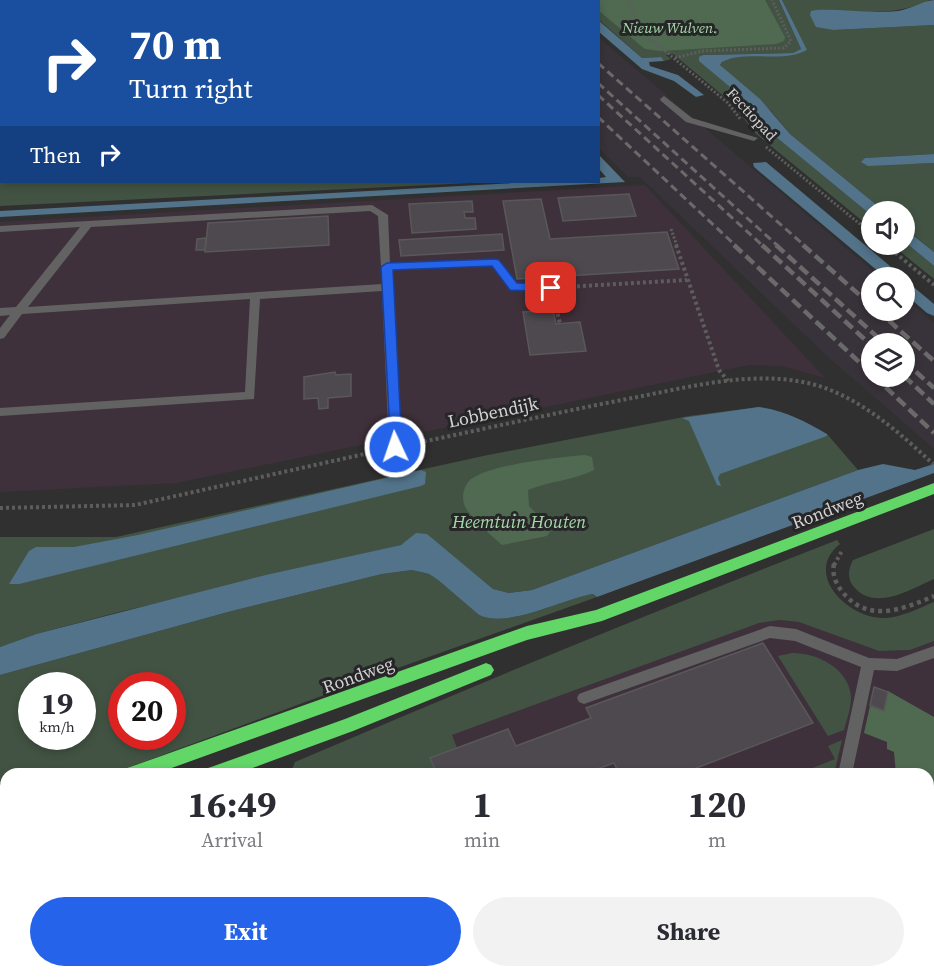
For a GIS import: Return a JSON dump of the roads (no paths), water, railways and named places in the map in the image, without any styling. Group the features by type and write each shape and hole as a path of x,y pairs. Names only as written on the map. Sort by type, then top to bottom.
{"main road":[{"name":"Rondweg","path":"150,768 527,633 597,616 934,488"},
{"name":"Rondweg","path":"545,644 597,616"},
{"path":"251,768 347,726 503,663"}],"street":[{"path":"240,736 249,768"}],"lane":[{"path":"664,99 689,120 754,138"},
{"path":"0,229 372,208 384,214 395,447"},
{"path":"0,335 88,224"},
{"path":"387,267 495,262 514,287 551,288"},
{"path":"0,312 388,287"},
{"path":"0,412 250,396 255,296"},
{"path":"584,698 770,632 796,635 869,664 897,665 934,652"},
{"path":"846,768 869,664"}],"water":[{"path":"779,0 782,0 807,50 786,56 732,58 720,65 760,99 790,134 872,201 861,201 861,207 776,137 749,103 699,61 699,57 703,55 793,53 801,49"},
{"path":"934,0 934,25 834,30 816,27 810,15 811,11 816,10 898,11"},
{"path":"600,22 642,58 661,57 664,61 649,62 650,66 678,75 704,95 696,97 674,81 642,69 600,33"},
{"path":"934,154 934,163 868,166 861,162 865,158"},
{"path":"600,156 625,182 0,217 0,211 514,183 600,183 600,178 606,177 600,170"},
{"path":"766,162 861,242 861,255 877,255 891,267 873,267 754,167 753,163"},
{"path":"915,237 934,252 934,266 915,250"},
{"path":"915,288 934,304 934,316 915,303"},
{"path":"759,407 794,417 827,436 720,474 718,478 721,486 717,485 689,421 682,418"},
{"path":"883,464 915,470 934,464 934,473 597,597 593,594 580,597 520,616 491,618 479,615 438,580 429,574 412,570 382,574 228,612 0,675 0,647 36,634 266,575 401,545 416,533 427,534 493,589 509,593 532,590 858,470"},
{"path":"421,470 426,472 425,484 421,486 19,584 9,584 29,551 36,547 74,547 138,535"}],"railway":[{"path":"600,65 805,246"},
{"path":"600,85 778,246"},
{"path":"600,97 763,246"},
{"path":"600,119 736,246"},
{"path":"734,245 861,364"},
{"path":"762,245 861,336"},
{"path":"776,245 873,333"},
{"path":"803,245 861,296"},
{"path":"889,321 934,361"},
{"path":"915,371 934,388"},
{"path":"915,386 934,404"},
{"path":"886,387 934,433"}],"park label":[{"name":"Nieuw Wulven.","path":"670,27"},
{"name":"Heemtuin Houten","path":"519,521"}]}
